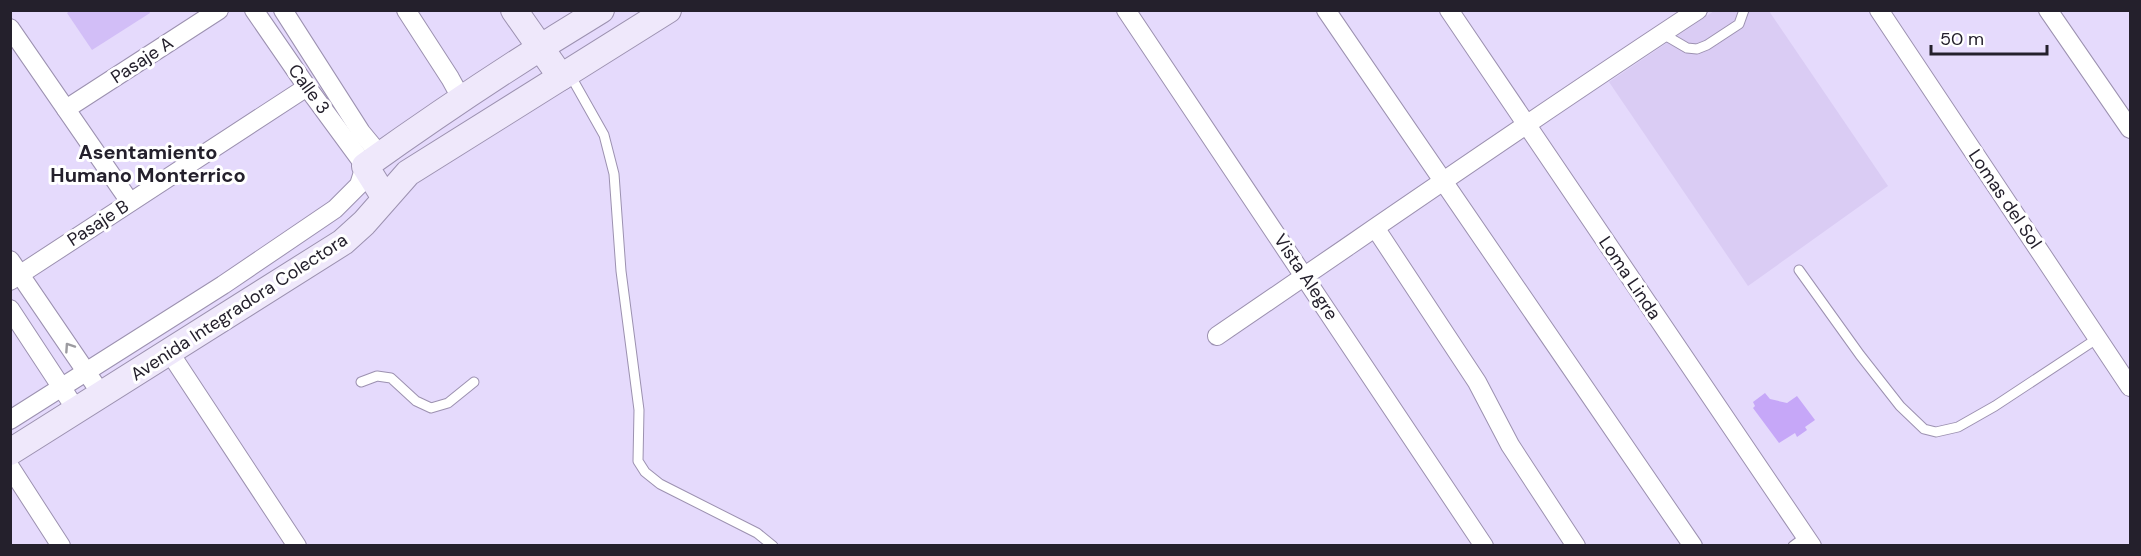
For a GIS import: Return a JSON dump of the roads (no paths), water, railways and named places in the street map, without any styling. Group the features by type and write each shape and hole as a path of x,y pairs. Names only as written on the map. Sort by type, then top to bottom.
{"street":[{"name":"Pasaje A","path":"66,109 219,10"},
{"name":"Calle 3","path":"254,10 307,87 372,161"},
{"path":"283,10 361,132 385,198"},
{"path":"406,10 455,88"},
{"path":"602,10 620,40"},
{"name":"Avenida Integradora Colectora","path":"10,420 223,285 335,208 359,185 372,161 455,88 540,47 602,10"},
{"name":"Avenida Integradora Colectora","path":"10,452 343,242 408,174 668,10"},
{"name":"Vista Alegre","path":"1126,10 1484,546"},
{"path":"1326,10 1693,546"},
{"name":"Loma Linda","path":"1449,10 1803,543"},
{"path":"1217,336 1376,229 1442,181 1663,34 1677,16 1698,10"},
{"name":"Lomas del Sol","path":"1879,10 2130,387"},
{"path":"2048,10 2130,129"},
{"path":"517,12 540,47 565,75"},
{"path":"10,28 130,202"},
{"name":"Pasaje B","path":"14,272 130,202 307,87"},
{"path":"1376,229 1477,382 1510,445 1576,546"},
{"path":"14,272 102,395"},
{"path":"10,309 78,411"},
{"path":"170,353 297,546"},
{"path":"10,467 62,546"}],"lane":[{"path":"1663,34 1687,48 1697,49 1739,24 1744,10"},
{"path":"565,75 604,135 614,174 621,271 639,410 638,461 645,472 660,484 757,533 773,546"},
{"path":"1799,270 1900,406 1924,429 1936,432 1958,427 1995,406 2098,338"},
{"path":"361,382 376,376 391,378 416,401 431,408 448,402 474,382"}],"district":[{"name":"Asentamiento Humano Monterrico","path":"148,164"}]}
